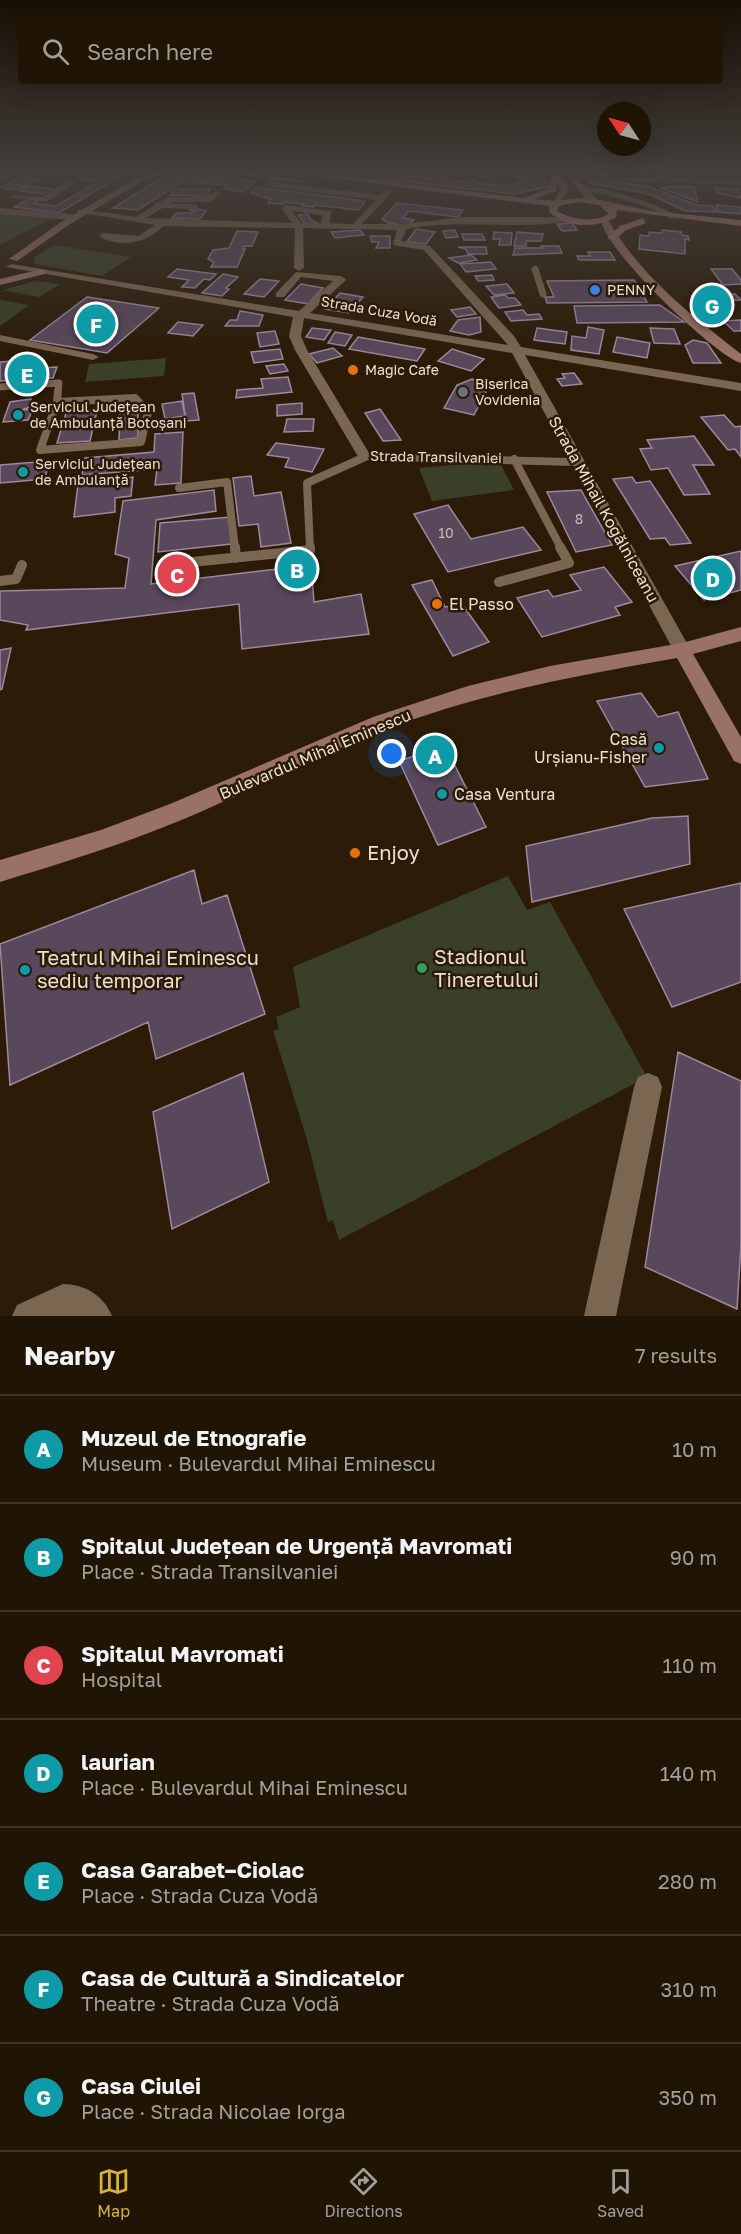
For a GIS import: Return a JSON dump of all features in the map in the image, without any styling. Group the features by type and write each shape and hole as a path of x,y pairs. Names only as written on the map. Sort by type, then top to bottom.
{"main road":[{"path":"8,261 46,233"},
{"path":"603,233 612,238 645,276 741,360"},
{"path":"611,233 612,238"},
{"path":"612,238 617,233"},
{"path":"0,282 42,272"},
{"name":"Bulevardul Mihai Eminescu","path":"0,871 101,840 176,812 380,723 468,694 550,672 682,650 741,634"},
{"name":"Strada Mihail Kogălniceanu","path":"682,650 741,755"}],"street":[{"path":"102,236 126,240 144,238 153,233"},
{"path":"299,233 299,268"},
{"path":"400,233 396,243 438,233"},
{"name":"Strada Mihail Kogălniceanu","path":"435,235 510,338 682,650"},
{"name":"Strada Cuza Vodă","path":"8,261 42,272 741,387"},
{"path":"280,295 299,274 341,279 303,314"},
{"name":"Strada Transilvaniei","path":"303,314 296,325 295,336 301,350 365,457 578,462"},
{"path":"0,338 93,357"},
{"path":"600,1316 648,1087"},
{"path":"28,1316 52,1302 73,1298 87,1306 96,1316"}],"lane":[{"path":"534,269 543,294"},
{"path":"0,387 59,383 57,402 40,450 141,442 148,412 135,398 57,402"},
{"path":"162,565 310,550 308,483 365,457"},
{"path":"499,582 569,563 514,459"},
{"path":"179,488 227,482 236,558"},
{"path":"0,581 16,579 21,565"}],"green space":[{"path":"0,233 23,233 0,245"},
{"path":"54,245 131,257 102,276 34,264 35,257"},
{"path":"35,281 60,284 39,297 3,290"},
{"path":"0,300 29,305 0,326"},
{"path":"166,358 164,376 85,382 89,364"},
{"path":"499,461 514,490 432,501 419,468"},
{"path":"508,876 527,910 550,902 647,1077 339,1240 333,1220 328,1222 306,1136 273,1031 279,1029 276,1017 300,1007 293,967"}],"building":[{"path":"236,233 257,233 252,246 244,246 243,249 245,249 237,267 211,267 214,262 208,259 213,250 229,248"},
{"path":"332,233 364,235 335,238"},
{"path":"413,233 434,233 426,244 407,242"},
{"path":"444,233 456,233 458,237 446,238"},
{"path":"494,233 512,233 511,245 499,245 500,239 493,239"},
{"path":"517,233 543,234 541,241 526,241 526,246 514,246"},
{"path":"649,233 681,233 688,236 689,240 685,239 685,254 639,249 640,235 649,236"},
{"path":"462,234 482,234 485,240 464,240"},
{"path":"370,236 390,236 390,248 376,248 379,242 372,242"},
{"path":"541,246 559,246 562,253 513,255 515,248 543,248"},
{"path":"458,247 486,247 487,254 468,254 466,249"},
{"path":"588,252 610,252 615,260 579,260 577,256 590,256"},
{"path":"471,255 477,260 458,263 449,258"},
{"path":"491,262 496,269 466,272 460,264"},
{"path":"177,269 216,274 210,280 204,279 195,288 182,287 189,280 168,277"},
{"path":"711,269 732,269 741,280 741,284 723,285"},
{"path":"223,274 238,277 226,288 229,289 222,296 202,293"},
{"path":"492,275 494,280 478,281 475,276"},
{"path":"260,279 279,281 264,297 244,294"},
{"name":"PENNY","path":"634,280 647,302 547,303 545,297 554,297 547,281"},
{"path":"301,284 323,288 308,304 285,300"},
{"path":"507,284 514,293 494,295 486,286"},
{"path":"340,293 363,297 349,313 325,309"},
{"path":"735,294 741,300 720,301 727,309 705,310 692,296"},
{"path":"505,295 508,298 515,298 521,305 499,308 491,297"},
{"path":"87,297 159,308 107,353 30,340"},
{"path":"660,305 684,322 577,323 574,306"},
{"path":"470,307 476,314 457,317 451,310"},
{"path":"523,310 527,315 539,314 542,319 511,321 505,312"},
{"path":"240,311 263,315 259,326 225,326 230,320 237,320"},
{"path":"480,317 481,332 469,335 450,331 458,320"},
{"path":"741,320 741,331 734,331 723,321"},
{"path":"178,322 203,325 193,336 168,333"},
{"path":"588,327 604,330 599,354 571,350 572,336 586,338"},
{"path":"312,328 331,330 324,340 306,337"},
{"path":"537,328 567,332 565,344 534,340"},
{"path":"650,328 674,329 680,344 654,343"},
{"path":"275,331 279,344 260,347 257,333"},
{"path":"335,332 352,335 345,346 328,343"},
{"path":"358,337 425,349 417,361 349,349"},
{"path":"617,337 650,343 647,358 613,352"},
{"path":"693,340 707,343 721,363 693,363 685,345"},
{"path":"333,348 342,356 317,363 309,354"},
{"path":"280,349 283,359 254,363 251,352"},
{"path":"452,349 484,359 471,371 438,361"},
{"path":"24,360 20,369 57,367 53,378 0,381 0,362"},
{"path":"284,364 288,371 270,374 266,366"},
{"path":"574,373 582,384 562,386 557,379 565,378 562,374"},
{"path":"288,377 292,392 236,398 237,390 263,388 261,379"},
{"path":"472,379 481,383 486,392 474,415 444,408 457,385"},
{"path":"194,393 199,420 186,421 182,394"},
{"name":"Serviciul Județean de Ambulanță Botoșani","path":"31,399 30,407 22,410 33,409 28,420 3,422 10,402"},
{"path":"182,401 185,416 165,419 162,404"},
{"path":"302,403 302,414 277,416 277,405"},
{"path":"138,407 138,438 119,440 120,409"},
{"path":"380,409 401,440 383,441 365,413"},
{"path":"97,411 90,441 57,443 66,413"},
{"path":"724,415 735,427 741,426 741,457 735,449 728,450 701,417"},
{"path":"287,419 314,419 313,431 284,432"},
{"path":"183,432 181,483 155,485 157,469 82,475 85,458 154,452 155,434"},
{"path":"694,436 714,465 693,465 710,494 684,495 668,468 651,470 640,449 652,448 647,440"},
{"path":"276,443 324,449 312,472 285,467 289,458 267,455"},
{"name":"Serviciul Județean de Ambulanță","path":"49,461 45,479 0,483 0,465"},
{"path":"251,476 254,496 281,492 291,543 261,547 258,524 239,526 233,478"},
{"path":"133,477 131,496 115,498 115,512 74,517 78,484"},
{"path":"632,477 636,483 650,481 691,543 670,545 665,538 650,539 613,479"},
{"path":"214,490 216,511 156,520 151,584 311,565 314,602 361,594 369,634 242,649 239,604 26,630 28,625 0,620 0,591 125,588 129,558 115,554 123,501"},
{"path":"581,490 612,545 576,552 547,492"},
{"path":"448,505 471,539 523,527 541,550 448,572 414,514"},
{"path":"231,517 231,544 158,552 160,523"},
{"path":"741,551 741,590 704,600 675,566"},
{"path":"604,567 632,602 615,607 620,615 542,637 517,598 548,590 553,597 581,590 570,575"},
{"path":"432,580 445,607 462,604 489,642 453,656 412,585"},
{"path":"11,648 2,689 0,690 0,650"},
{"name":"Casă Urșianu-Fisher","path":"641,693 658,717 678,712 708,779 645,787 597,701"},
{"name":"Casa Ventura","path":"445,746 486,827 438,845 399,761"},
{"path":"688,816 690,864 532,902 526,846 652,818"},
{"path":"194,870 202,904 227,895 265,1014 156,1059 148,1022 10,1085 0,944"},
{"path":"741,883 741,982 672,1007 624,909"},
{"path":"678,1052 741,1081 741,1244 737,1309 645,1267"},
{"path":"243,1073 269,1182 172,1229 153,1112"}],"place":[{"name":"PENNY","path":"595,290"},
{"name":"Casa Ciulei","path":"712,305"},
{"name":"Casa de Cultură a Sindicatelor","path":"96,324"},
{"name":"Magic Cafe","path":"353,370"},
{"name":"Casa Garabet–Ciolac","path":"27,374"},
{"name":"Biserica Vovidenia","path":"463,392"},
{"name":"Serviciul Județean de Ambulanță Botoșani","path":"18,415"},
{"name":"Serviciul Județean de Ambulanță","path":"23,472"},
{"name":"Spitalul Județean de Urgență Mavromati","path":"297,569"},
{"name":"Spitalul Mavromati","path":"177,574"},
{"name":"laurian","path":"713,578"},
{"name":"El Passo","path":"437,604"},
{"name":"Casă Urșianu-Fisher","path":"659,748"},
{"name":"Muzeul de Etnografie","path":"435,755"},
{"name":"Casa Ventura","path":"442,794"},
{"name":"Enjoy","path":"355,853"},
{"name":"Stadionul Tineretului","path":"422,968"},
{"name":"Teatrul Mihai Eminescu sediu temporar","path":"25,970"}]}
